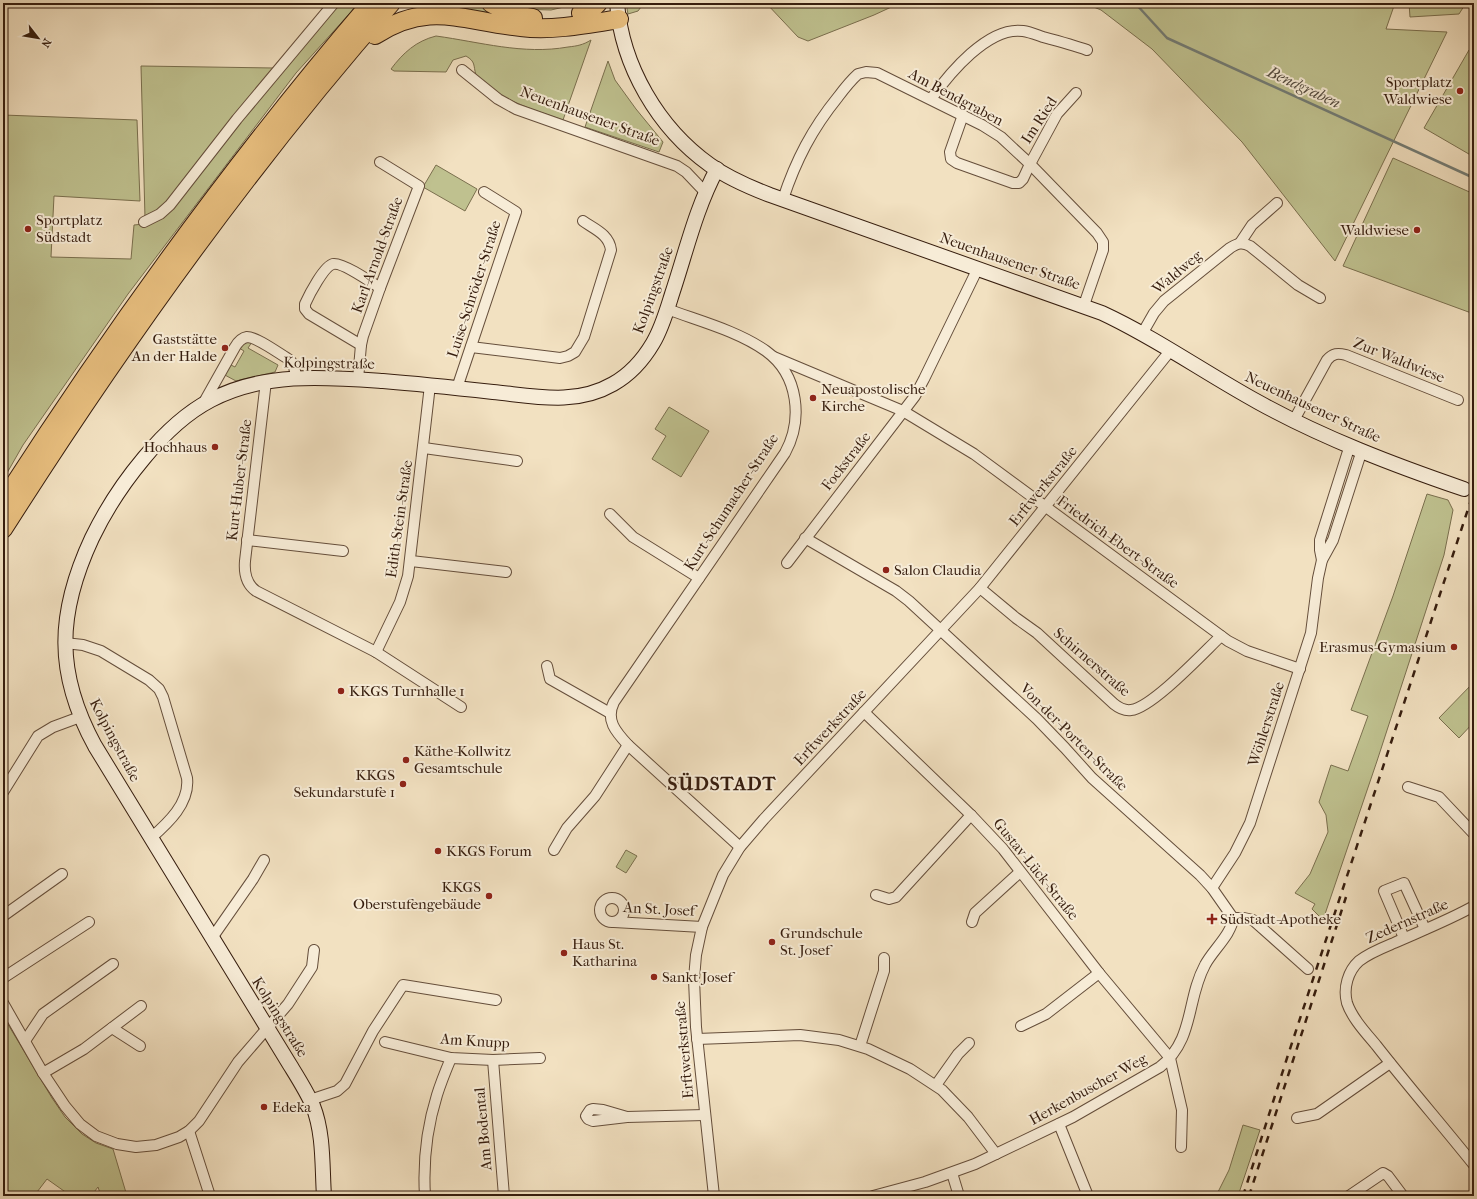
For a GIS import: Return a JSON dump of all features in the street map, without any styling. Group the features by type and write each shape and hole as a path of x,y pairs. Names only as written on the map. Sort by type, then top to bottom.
{"highway":[{"path":"3,502 90,369 172,254 285,107 371,3"},
{"path":"3,529 90,395 163,291 249,175 391,3"},
{"path":"492,3 512,14 530,18 550,18 581,13 617,10"},
{"path":"581,13 592,8 598,3"},
{"path":"316,92 341,74 372,38 386,25 400,15 413,10 428,8 443,9 502,24 528,28 551,28 617,10"}],"street":[{"path":"144,222 160,214 170,205 237,119 334,3"},
{"name":"Neuenhausener Straße","path":"617,10 622,35 630,59 639,80 653,105 671,129 704,160 717,169 746,185 783,199 1112,317 1250,398 1294,420 1356,448 1464,489"},
{"path":"931,99 952,71 969,55 989,40 1009,31 1022,31 1087,50"},
{"name":"Neuenhausener Straße","path":"462,70 498,99 516,109 677,166 686,172 706,192"},
{"name":"Am Bendgraben","path":"783,199 794,170 810,136 824,115 858,74 868,72 880,74 994,132 1030,164 1097,233 1103,242 1103,250 1084,306"},
{"name":"Im Ried","path":"963,115 950,152 951,160 1015,183 1020,182 1023,179 1057,114 1076,93"},
{"name":"Karl-Arnold-Straße","path":"358,379 361,345 380,288 419,186 380,162"},
{"name":"Kolpingstraße","path":"324,1196 319,1130 310,1100 95,746 80,717 74,701 68,675 65,643 67,618 73,586 88,546 106,512 125,482 156,444 176,424 203,404 234,390 266,381 297,378 358,379 558,398 580,396 602,390 623,377 643,358 655,339 667,309 706,192 717,169"},
{"name":"Luise-Schröder-Straße","path":"457,388 481,312 516,212 484,192"},
{"name":"Waldweg","path":"1142,334 1154,313 1166,299 1230,248 1240,243 1252,225 1277,204"},
{"path":"471,347 560,358 575,352 584,337 611,250 609,241 606,237 583,221"},
{"path":"1240,243 1250,246 1298,285 1320,298"},
{"path":"361,345 309,314 305,309 305,304 324,270 329,265 333,264 341,265 380,288"},
{"name":"Fockstraße","path":"787,563 915,396 978,268"},
{"name":"Kurt-Schumacher-Straße","path":"610,713 614,702 779,462 793,436 796,418 795,396 786,375 772,356 761,348 738,336 667,309"},
{"path":"203,404 235,347 239,341 244,338 255,339 290,360 293,364 297,378"},
{"name":"Erftwerkstraße","path":"714,1196 697,1039 694,979 696,955 702,927 721,880 740,847 764,819 980,588 1170,351"},
{"name":"Zur Waldwiese","path":"1294,420 1327,360 1331,356 1338,353 1458,400"},
{"name":"Friedrich-Ebert-Straße","path":"772,356 903,411 982,459 1221,636 1243,649 1300,669"},
{"name":"Kurt-Huber-Straße","path":"266,381 247,540 244,568 245,575 248,582 256,592 376,652"},
{"name":"Edith-Stein-Straße","path":"376,652 402,596 411,561 430,385"},
{"path":"424,448 517,461"},
{"name":"Wöhlerstraße","path":"1212,888 1246,833 1300,669 1313,624 1317,584 1322,560 1333,540 1356,448"},
{"path":"610,514 633,537 699,578"},
{"name":"Von-der-Porten-Straße","path":"805,538 901,594 1061,743 1092,778 1196,871 1212,888 1233,918"},
{"path":"247,540 343,551"},
{"path":"411,561 506,572"},
{"name":"Schirnerstraße","path":"980,588 1016,618 1037,633 1114,704 1124,710 1134,710 1150,701 1221,636"},
{"path":"65,643 83,645 101,651 149,680 156,686 163,697 187,778 187,790 182,802 170,820 151,838"},
{"path":"376,652 461,706"},
{"path":"546,666 550,678 610,713 614,726 628,745 740,847"},
{"name":"Gustav-Lück-Straße","path":"864,712 971,815 1003,849 1099,973 1170,1058"},
{"path":"3,792 38,736 49,729 80,717"},
{"path":"554,850 567,828 596,796 628,745"},
{"path":"1408,787 1439,797 1474,834"},
{"path":"876,895 889,899 896,897 971,815"},
{"path":"212,938 253,879 264,860"},
{"path":"972,922 975,913 1020,872"},
{"path":"3,916 62,874"},
{"path":"1404,938 1384,891 1404,883 1425,929"},
{"name":"Zedernstraße","path":"1390,1063 1359,1024 1348,1004 1346,993 1347,982 1355,965 1371,953 1474,906"},
{"path":"1233,918 1252,920 1308,969"},
{"name":"Herkenbuscher Weg","path":"873,1196 952,1173 996,1154 1059,1124 1160,1067 1170,1058 1184,1035 1202,970 1229,930 1233,918"},
{"path":"3,978 89,922"},
{"name":"An St. Josef","path":"614,922 702,927"},
{"path":"3,1003 43,1074 65,1106 80,1124 88,1131 108,1142 129,1147 149,1146 168,1142 189,1131 203,1116 238,1062 288,1004 312,967 314,950"},
{"path":"860,1046 884,971 884,958"},
{"path":"25,1041 43,1014 113,964"},
{"path":"1021,1026 1046,1014 1099,973"},
{"path":"310,1100 337,1090 345,1084 373,1031 403,985 496,1000"},
{"path":"43,1074 84,1049 141,1006"},
{"path":"112,1028 140,1046"},
{"path":"697,1039 800,1035 828,1038 860,1046 894,1060 936,1085 960,1107 996,1154"},
{"name":"Am Knupp","path":"385,1042 451,1058 493,1060 540,1058"},
{"path":"936,1085 958,1054 969,1043"},
{"path":"425,1196 427,1150 431,1118 437,1094 451,1058"},
{"path":"1170,1058 1182,1110 1181,1147"},
{"name":"Am Bodental","path":"493,1060 504,1196"},
{"path":"1298,1118 1317,1114 1390,1063 1474,1165"},
{"path":"627,1116 705,1115"},
{"path":"1059,1124 1088,1196"},
{"path":"189,1131 210,1196"},
{"path":"952,1173 959,1196"},
{"path":"1349,1196 1383,1173 1388,1176 1403,1196"}],"green space":[{"name":"Sportplatz Südstadt","path":"339,3 359,3 296,73 128,294 23,445 3,480 3,115 137,120 140,201 54,196 51,257 131,259 134,225 144,224 161,215"},
{"path":"448,3 482,3 495,17"},
{"path":"507,3 581,3 551,10 516,9"},
{"path":"626,3 644,3 638,11 628,14"},
{"path":"766,3 900,3 808,41 798,37"},
{"path":"1084,3 1395,3 1386,29 1447,32 1335,261 1242,142 1152,49 1101,10"},
{"path":"1409,3 1466,3 1459,14 1410,17"},
{"path":"436,36 502,47 535,50 574,46 591,40 563,120 516,103 495,91 476,75 473,62 466,56 453,60 446,72 394,71 391,69 410,48 422,41"},
{"name":"Sportplatz Waldwiese","path":"1469,50 1474,53 1474,157 1424,128"},
{"path":"608,61 615,80 663,142 659,152 585,127"},
{"path":"141,66 274,68 162,210 145,218"},
{"name":"Waldwiese","path":"1393,158 1474,194 1474,314 1343,266"},
{"path":"436,165 477,189 465,211 423,187"},
{"path":"244,342 252,342 248,348 278,365 275,372 236,381 223,374 229,364 235,367 244,351 239,348"},
{"path":"669,407 709,431 681,477 652,459 666,436 655,429"},
{"path":"1427,494 1448,500 1453,510 1444,555 1377,761 1323,920 1312,909 1315,904 1295,893 1310,874 1328,832 1326,815 1319,802 1331,765 1348,771 1368,716 1351,710 1393,596"},
{"path":"1474,682 1474,722 1459,738 1439,718"},
{"path":"626,850 637,856 626,873 616,867"},
{"path":"3,1016 65,1117 82,1134 96,1143 113,1149 127,1196 101,1196 98,1187 91,1196 71,1196 47,1179 34,1196 3,1196"},
{"path":"1243,1125 1260,1130 1238,1196 1216,1196 1229,1170"}],"waterway":[{"name":"Bendgraben","path":"1135,3 1167,38 1474,178"}],"railway":[{"path":"1243,1196 1474,491"},
{"path":"1249,1196 1346,897"}],"place":[{"name":"Sportplatz Waldwiese","path":"1460,91"},
{"name":"Sportplatz Südstadt","path":"28,229"},
{"name":"Waldwiese","path":"1417,230"},
{"name":"Gaststätte An der Halde","path":"225,348"},
{"name":"Neuapostolische Kirche","path":"813,398"},
{"name":"Hochhaus","path":"215,447"},
{"name":"Salon Claudia","path":"886,570"},
{"name":"Erasmus-Gymasium","path":"1454,647"},
{"name":"KKGS Turnhalle 1","path":"341,691"},
{"name":"Käthe-Kollwitz Gesamtschule","path":"406,760"},
{"name":"KKGS Sekundarstufe 1","path":"403,784"},
{"name":"KKGS Forum","path":"438,851"},
{"name":"KKGS Oberstufengebäude","path":"489,896"},
{"name":"Südstadt-Apotheke","path":"1212,919"},
{"name":"Grundschule St. Josef","path":"772,942"},
{"name":"Haus St. Katharina","path":"564,953"},
{"name":"Sankt Josef","path":"654,977"},
{"name":"Edeka","path":"264,1107"}],"district":[{"name":"SÜDSTADT","path":"722,784"}]}
